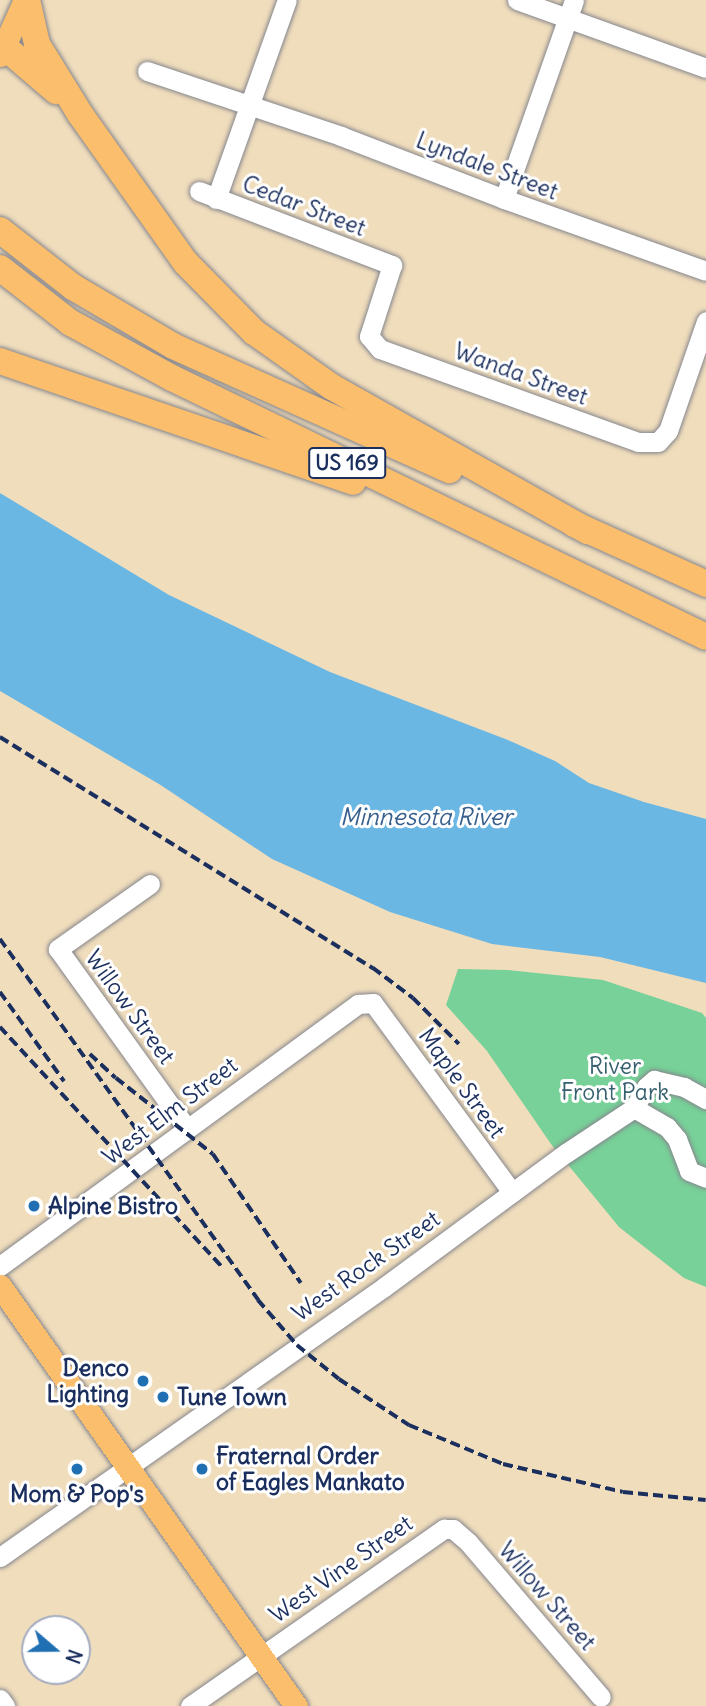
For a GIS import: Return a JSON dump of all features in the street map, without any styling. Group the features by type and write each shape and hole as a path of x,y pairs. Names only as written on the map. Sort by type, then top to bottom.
{"highway":[{"path":"26,0 37,44 80,114 186,263 254,332 332,387 588,531"},
{"path":"1,49 80,114"},
{"name":"US 169","path":"0,230 73,287 173,346 706,584"},
{"name":"US 169","path":"0,268 71,323 119,349 706,636"},
{"path":"0,361 208,430 499,537"}],"main road":[{"path":"1,49 26,0"},
{"path":"0,1286 296,1706"}],"street":[{"path":"250,106 287,0"},
{"path":"517,0 571,9 706,68"},
{"path":"504,200 571,9"},
{"name":"Lyndale Street","path":"147,71 341,136 504,200 706,271"},
{"name":"Cedar Street","path":"250,106 208,195 392,265 371,328 371,341"},
{"name":"Wanda Street","path":"371,341 380,349 638,442 658,442 668,431 706,321"},
{"name":"Willow Street","path":"150,884 58,949 186,1127"},
{"name":"West Elm Street","path":"0,1266 153,1155 186,1127 358,1004 373,1003"},
{"name":"Maple Street","path":"373,1003 512,1192"},
{"name":"West Rock Street","path":"0,1557 634,1108 646,1087 654,1080 684,1087 706,1099"},
{"path":"634,1108 667,1127 677,1139 689,1171 706,1178"},
{"name":"Willow Street","path":"453,1529 468,1542 601,1697"},
{"name":"West Vine Street","path":"190,1706 435,1534 453,1529"},
{"path":"0,1699 5,1706"}],"green space":[{"name":"River Front Park","path":"458,969 508,970 603,980 702,1013 706,1018 706,1287 684,1278 619,1227 551,1144 487,1051 446,1005"}],"water":[{"name":"Minnesota River","path":"0,493 169,595 330,672 508,740 555,761 589,783 706,819 706,983 600,957 492,944 390,912 272,859 159,784 0,691"}],"railway":[{"path":"0,737 373,968 413,998 459,1044"},
{"path":"0,939 258,1300 297,1345 339,1379 409,1425 503,1464 623,1492 706,1500"},
{"path":"0,992 64,1081"},
{"path":"0,1027 223,1268"},
{"path":"90,1054 116,1078 213,1154 301,1283"}],"place":[{"name":"Alpine Bistro","path":"34,1206"},
{"name":"Denco Lighting","path":"143,1381"},
{"name":"Tune Town","path":"163,1397"},
{"name":"Mom & Pop's","path":"77,1469"},
{"name":"Fraternal Order of Eagles Mankato","path":"202,1469"}]}
